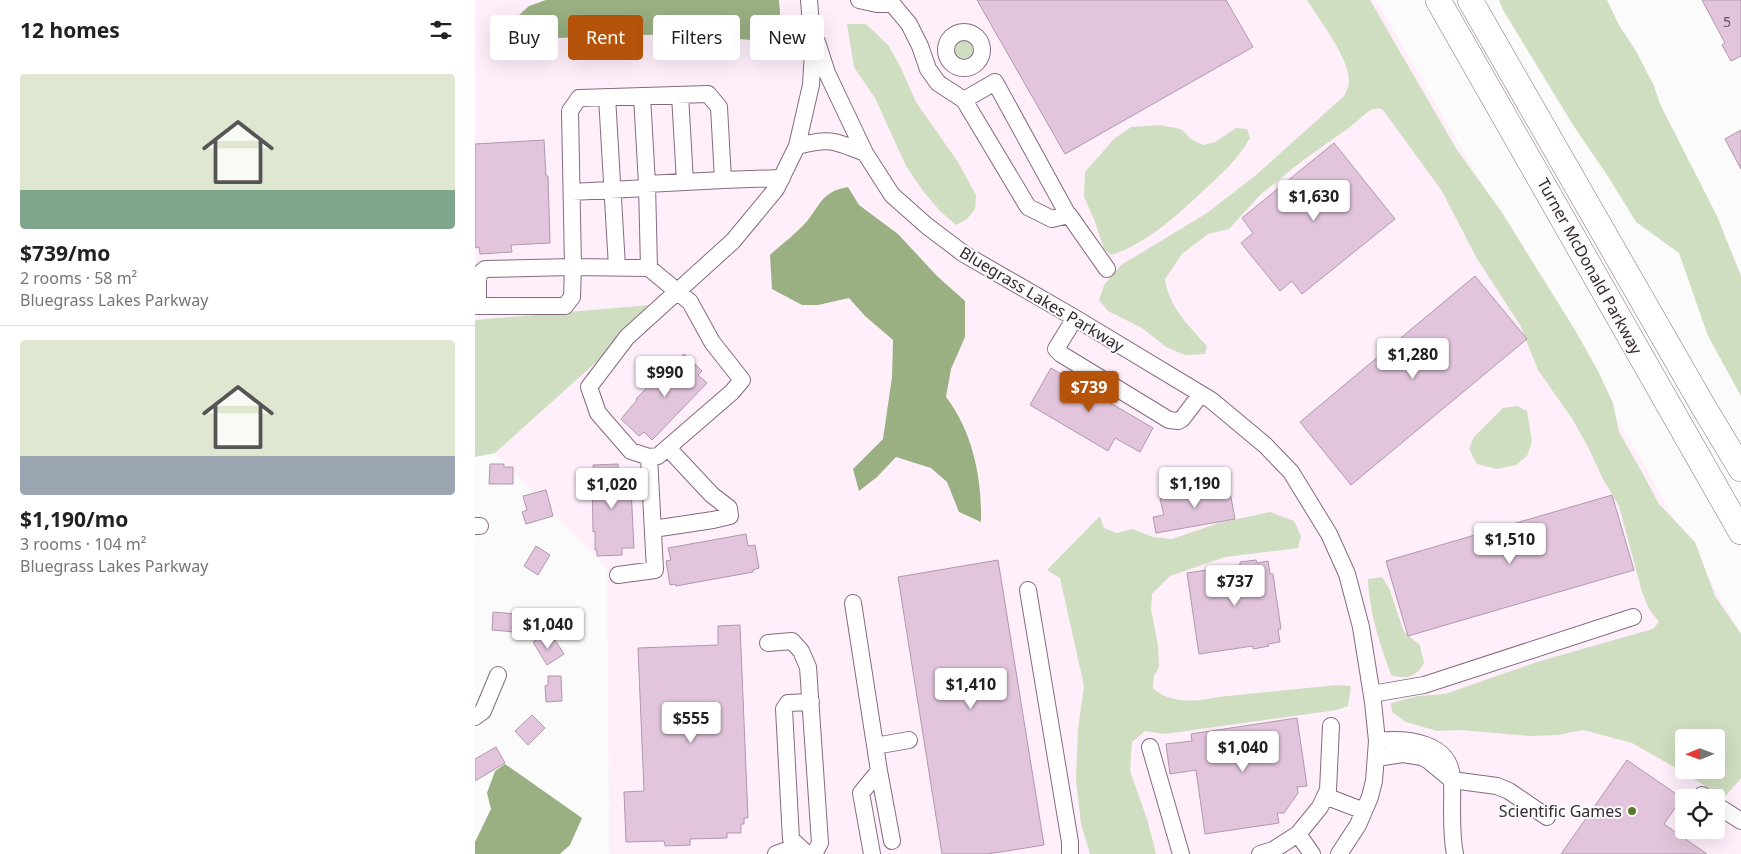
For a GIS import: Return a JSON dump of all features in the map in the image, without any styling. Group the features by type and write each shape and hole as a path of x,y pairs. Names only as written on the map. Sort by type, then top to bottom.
{"highway":[{"path":"1427,0 1533,165"},
{"name":"Turner McDonald Parkway","path":"1439,0 1741,532"},
{"name":"Turner McDonald Parkway","path":"1470,0 1698,398 1741,469"}],"street":[{"name":"Bluegrass Lakes Parkway","path":"809,0 811,15"},
{"path":"859,0 877,4 891,2 909,24 920,46 928,69 938,83 964,100 1028,207 1052,220 1068,215"},
{"path":"961,32 973,34 978,38 983,50 979,62 975,66 963,69 949,61 946,55 947,43 950,38 961,32"},
{"name":"Bluegrass Lakes Parkway","path":"649,457 631,451 597,412 589,387 627,337 733,241 776,189 797,146 811,85 813,60"},
{"name":"Bluegrass Lakes Parkway","path":"823,60 827,73 865,153 892,195 927,226 964,254 1201,394 1265,444 1291,472 1329,534 1347,574 1367,660 1377,741 1377,758 1374,781 1347,851"},
{"path":"928,69 949,61"},
{"path":"979,62 989,71 1068,215 1107,268"},
{"path":"964,100 995,82"},
{"path":"617,575 655,570 649,457 658,456 668,448 732,392 742,380 712,342 690,302 649,268 573,267 485,268 478,276 476,306 565,306 572,297 573,267 570,111 579,98 708,94 719,107 723,180"},
{"path":"680,95 685,182"},
{"path":"642,96 649,268"},
{"path":"607,97 617,268"},
{"path":"797,146 822,140 831,141 865,153"},
{"path":"571,192 613,190 685,182 782,178"},
{"path":"1075,318 1056,349 1061,354 1169,420 1179,421 1201,394"},
{"path":"653,529 730,516 729,508 712,495 668,448"},
{"path":"1028,590 1070,842 1070,854"},
{"path":"853,603 879,771 892,841"},
{"path":"1372,694 1424,685 1633,617"},
{"path":"768,643 791,641 801,651 808,668 820,843 814,854"},
{"path":"475,717 483,711 498,675"},
{"path":"802,850 791,839 784,709 788,703 811,702"},
{"path":"1260,854 1273,850 1298,834 1319,807 1328,790 1331,726"},
{"path":"1377,741 1395,739 1428,745 1436,749 1445,759 1453,780 1451,791 1452,840 1455,854"},
{"path":"875,746 909,740"},
{"path":"1150,747 1181,854"},
{"path":"1377,758 1403,754 1422,757 1453,780 1497,786 1509,791 1547,817"},
{"path":"872,854 861,793 879,771"},
{"path":"1325,796 1364,811"},
{"path":"1725,811 1741,821"},
{"path":"1298,834 1312,854"},
{"path":"776,854 802,850"}],"shaded area":[{"path":"475,0 1376,0 1741,634 1741,854 609,854 607,569 495,453 660,304 475,320"},
{"path":"546,0 779,0 780,13 780,15 750,15 750,40 740,39 740,15 653,15 653,35 643,35 643,15 568,15 568,38 558,38 558,15 519,15 529,6"},
{"path":"1307,0 1370,0 1457,150 1501,211 1575,330 1613,403 1619,432 1659,504 1695,542 1715,596 1741,634 1741,778 1725,797 1725,789 1710,789 1694,779 1725,779 1725,729 1675,729 1675,767 1632,743 1583,730 1558,735 1530,736 1460,730 1437,731 1406,722 1392,712 1391,703 1418,696 1445,694 1540,661 1653,629 1659,622 1649,609 1642,592 1619,506 1603,479 1589,449 1573,420 1538,370 1520,325 1476,257 1442,191 1383,110 1379,108 1370,110 1260,195 1229,229 1208,234 1182,254 1165,279 1167,289 1180,315 1207,346 1205,354 1185,355 1166,347 1142,328 1108,311 1099,300 1104,285 1121,265 1207,213 1256,175 1344,96 1349,81 1348,72 1333,40"},
{"path":"1499,0 1607,0 1654,86 1660,104 1717,216 1741,276 1741,396 1708,336 1679,253 1636,222 1573,125 1503,10"},
{"path":"847,24 866,24 889,46 916,102 958,162 976,195 975,209 967,219 956,225 940,211 923,191 906,166 875,98 854,67"},
{"path":"960,40 968,40 974,46 974,54 968,60 960,60 954,54 954,46"},
{"path":"1160,125 1181,129 1191,139 1203,145 1215,142 1236,128 1247,129 1250,138 1228,167 1171,220 1136,244 1111,255 1104,249 1084,197 1085,172 1114,139 1131,127"},
{"path":"848,187 859,205 898,234 937,276 965,301 965,337 951,369 946,397 963,425 974,456 980,489 981,522 959,512 947,482 931,468 896,457 877,477 859,491 853,469 883,439 892,377 893,340 865,316 849,298 818,305 802,305 772,289 770,255 804,225 823,199 839,189"},
{"path":"661,304 495,453 475,457 475,320"},
{"path":"1517,406 1527,411 1532,442 1527,456 1516,465 1497,469 1477,464 1469,449 1474,437 1503,408"},
{"path":"1270,512 1294,521 1301,536 1298,548 1225,557 1170,576 1152,594 1151,609 1158,646 1159,667 1154,676 1153,688 1167,697 1192,701 1337,685 1351,686 1348,706 1337,710 1165,734 1145,731 1132,742 1130,771 1148,822 1156,854 1090,854 1081,824 1076,780 1078,729 1084,686 1060,578 1047,570 1100,516 1104,528 1117,533 1132,529 1153,537 1172,539 1219,523"},
{"path":"1382,577 1389,588 1404,632 1420,645 1424,663 1411,676 1391,675 1379,640 1370,604 1368,579"},
{"path":"505,764 582,818 570,845 560,854 475,854 475,842 491,809 487,793 495,771"}],"building":[{"path":"977,0 1226,0 1253,47 1065,154"},
{"path":"1702,0 1741,0 1741,56 1731,61 1722,45 1725,43"},
{"path":"1741,130 1741,169 1725,139"},
{"path":"544,140 546,176 548,176 550,243 511,245 512,252 480,254 479,247 475,248 475,144"},
{"path":"1334,143 1395,219 1302,294 1292,281 1280,291 1241,243 1253,233 1242,218"},
{"path":"1475,276 1527,339 1351,485 1300,422"},
{"path":"684,354 702,371 698,375 707,383 652,440 644,432 639,436 621,419 636,399 666,368 667,370"},
{"path":"1051,368 1153,428 1140,452 1115,438 1108,451 1030,405"},
{"path":"490,464 504,464 504,467 513,467 513,484 489,484"},
{"path":"618,464 618,470 630,469 634,548 622,548 622,555 597,556 597,550 595,550 595,531 593,532 593,465"},
{"path":"1205,487 1206,489 1229,487 1235,519 1156,533 1153,517 1164,515 1160,499 1184,493 1184,491"},
{"path":"546,490 553,516 526,524 522,512 527,510 523,496"},
{"path":"1612,495 1634,570 1408,636 1386,561"},
{"path":"746,534 748,546 755,545 759,568 753,570 753,572 676,586 675,584 670,585 666,561 671,560 668,548"},
{"path":"536,546 550,555 538,575 524,566"},
{"path":"998,560 1044,845 988,854 942,854 898,577"},
{"path":"1256,560 1257,563 1268,561 1270,574 1273,574 1281,629 1278,629 1280,642 1253,649 1253,646 1199,654 1187,573 1240,565 1240,562"},
{"path":"493,612 516,614 515,632 492,630"},
{"path":"740,625 748,818 744,818 744,824 741,824 741,833 727,833 727,838 690,839 690,845 665,846 664,841 626,842 624,792 644,791 638,648 718,645 718,626"},
{"path":"544,635 549,644 555,640 564,654 547,665 533,642"},
{"path":"548,676 561,676 562,701 546,702 545,686 548,685"},
{"path":"532,715 545,728 528,745 515,731"},
{"path":"1297,718 1307,786 1297,787 1298,793 1284,813 1277,813 1279,823 1205,834 1196,770 1170,774 1166,744 1192,741 1191,734"},
{"path":"496,747 505,763 475,781 475,759"},
{"name":"Scientific Games","path":"1627,760 1675,793 1675,808 1664,824 1675,832 1675,839 1686,839 1707,854 1561,854"}],"place":[{"name":"Scientific Games","path":"1632,811"}]}
